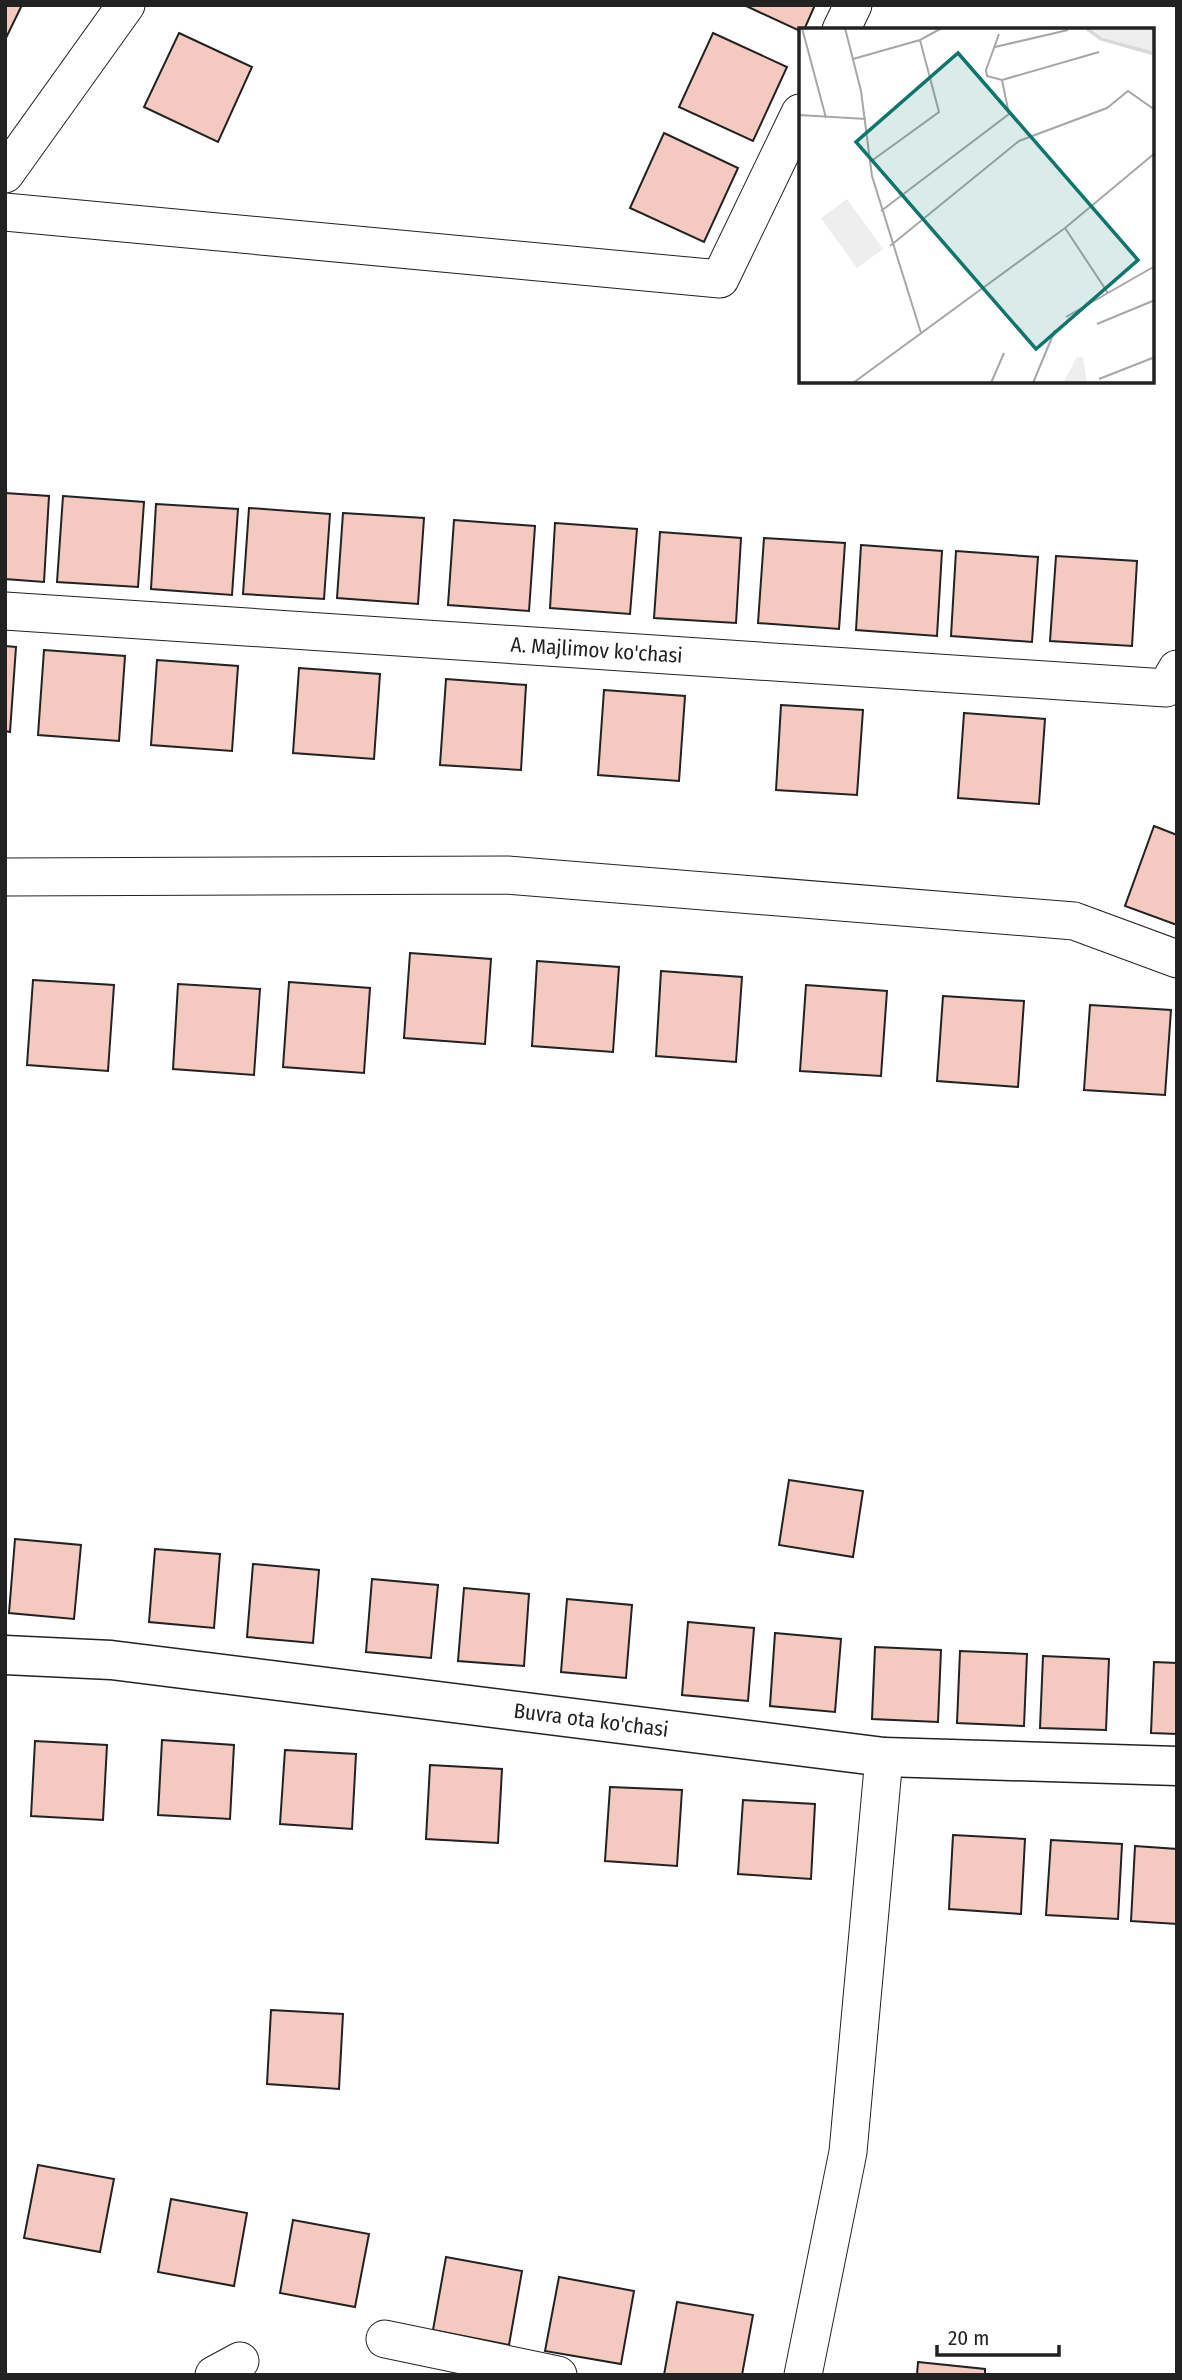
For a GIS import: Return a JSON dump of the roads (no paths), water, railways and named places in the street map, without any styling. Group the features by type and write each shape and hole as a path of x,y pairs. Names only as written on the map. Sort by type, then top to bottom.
{"main road":[{"name":"Buvra ota ko'chasi","path":"5,1655 111,1660 884,1757 1177,1766"}],"street":[{"path":"5,174 126,5"},
{"path":"842,28 853,5"},
{"path":"5,212 720,279 799,115"},
{"name":"A. Majlimov ko'chasi","path":"5,611 1166,688 1177,669"},
{"path":"5,877 507,875 1074,921 1177,959"},
{"path":"803,2375 848,2152 884,1757"},
{"path":"386,2339 558,2375"}]}
